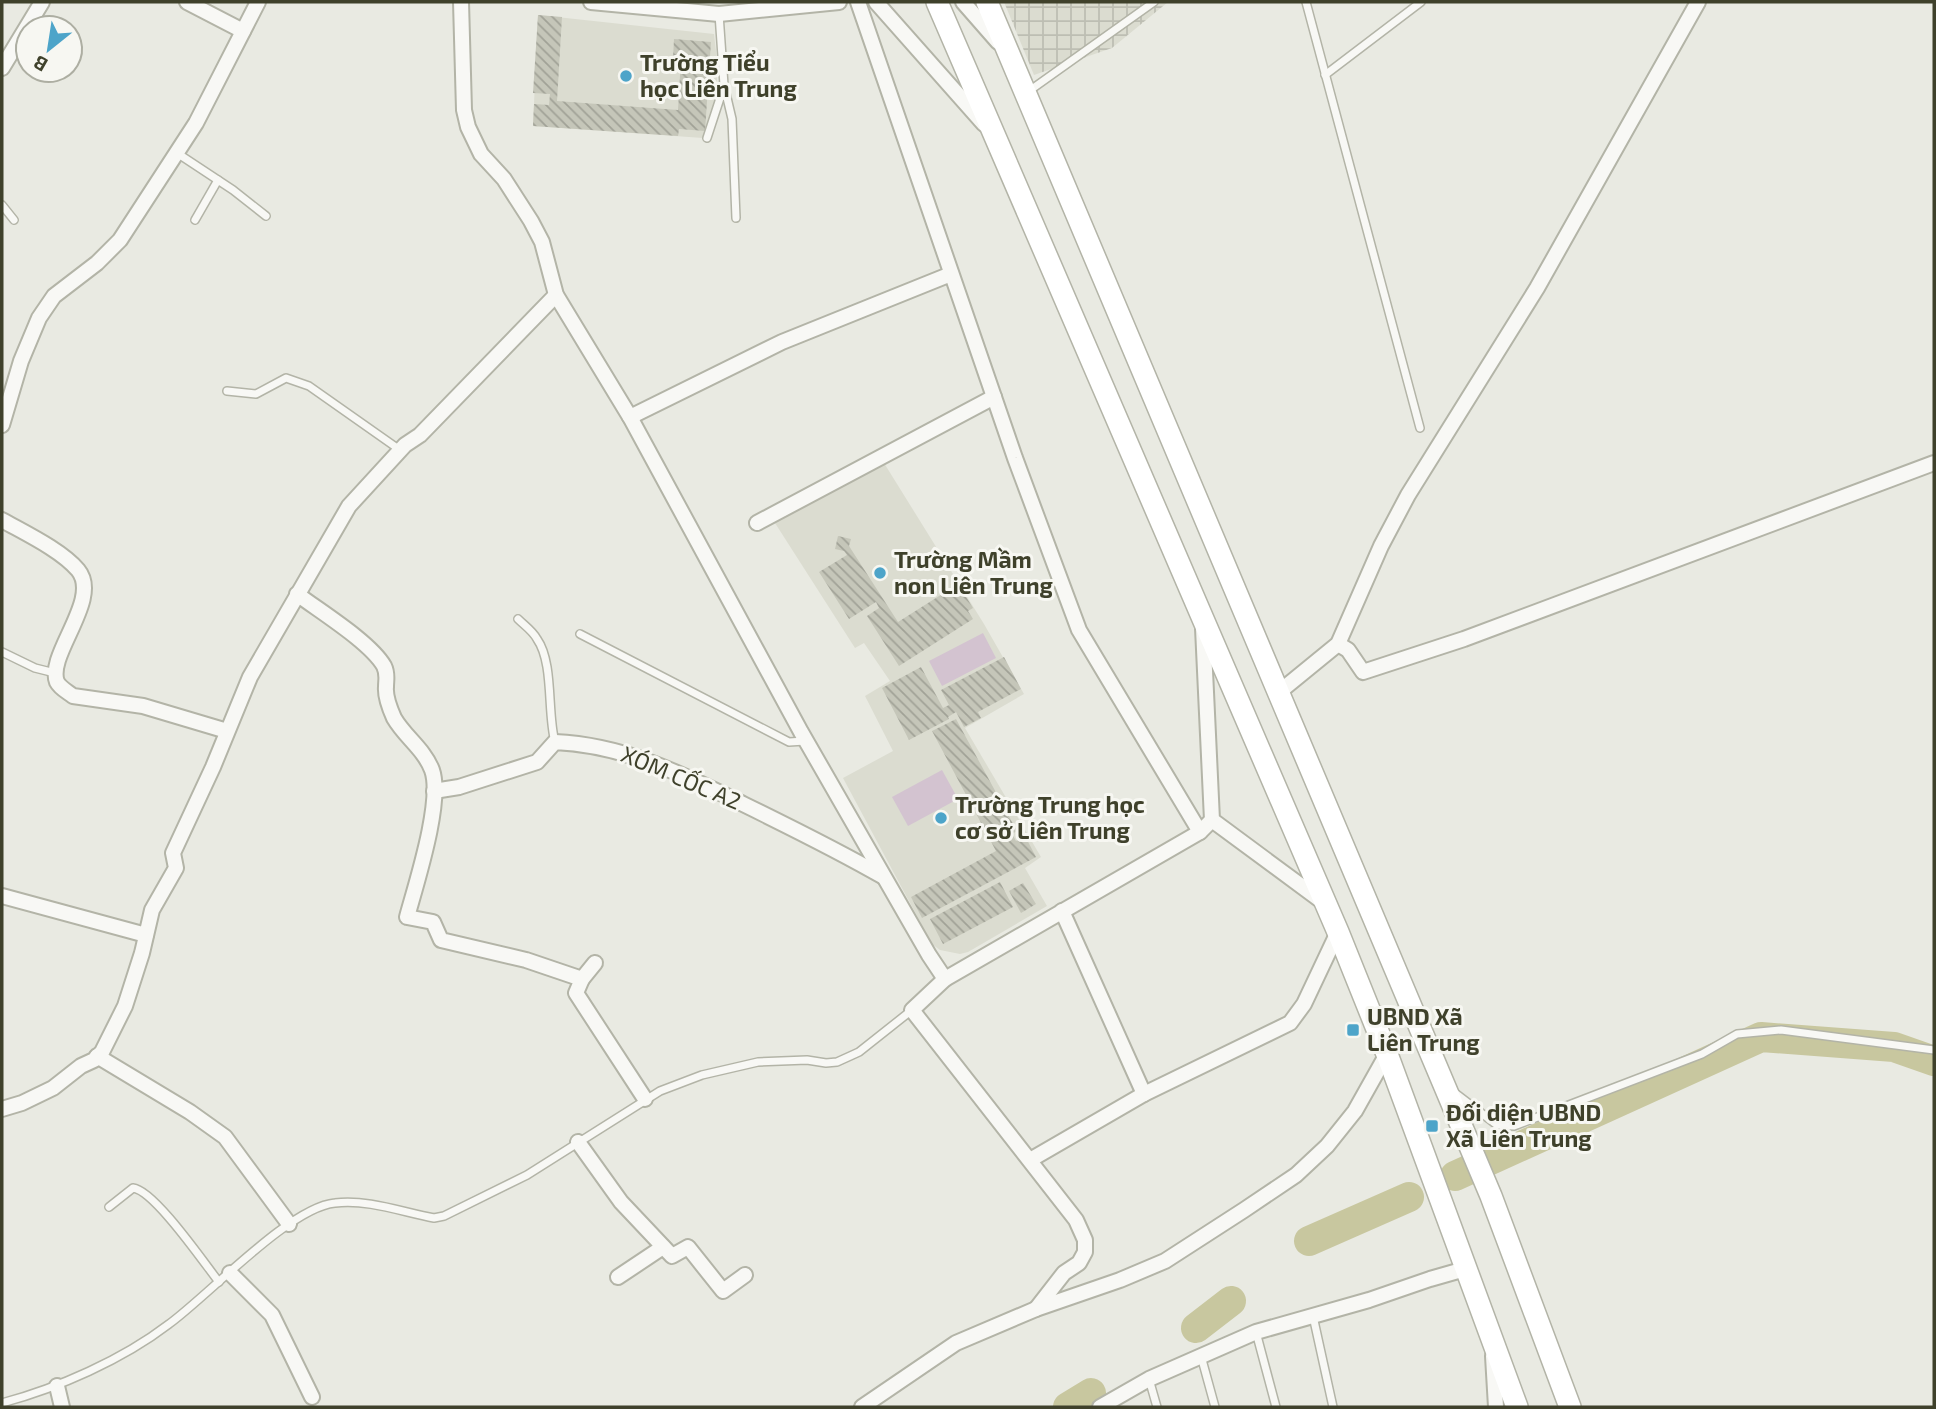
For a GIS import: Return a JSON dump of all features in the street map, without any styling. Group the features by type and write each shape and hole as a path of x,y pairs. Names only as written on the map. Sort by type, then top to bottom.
{"main road":[{"path":"937,2 1338,932 1387,1054 1517,1407"},
{"path":"986,2 1491,1196 1570,1407"}],"street":[{"path":"2,68 42,2"},
{"path":"187,2 243,31"},
{"path":"2,425 21,360 39,318 54,296 97,263 120,240 196,123 258,2"},
{"path":"461,2 464,110 468,127 481,154 504,179 531,220 542,242 555,295 629,417 806,741 945,979"},
{"path":"591,2 719,13 839,2"},
{"path":"858,2 994,397 1079,630 1200,832"},
{"path":"876,2 995,135"},
{"path":"963,2 1008,53"},
{"path":"1278,693 1338,644 1381,546 1408,495 1537,288 1698,2"},
{"path":"629,417 782,342 951,274"},
{"path":"2,1109 53,1088 97,1056 109,1040 142,953 152,910 176,868 173,853 213,767 250,677 349,506 555,295"},
{"path":"757,523 994,397"},
{"path":"1338,644 1348,650 1363,672 1464,639 1934,463"},
{"path":"2,520 67,561 83,578 84,590 79,613 61,653 56,673 57,683 74,695 143,706 227,731"},
{"path":"297,594 365,645 384,667 388,677 388,705 399,726 414,740 432,770 434,790 424,852 407,917 433,922 441,940 526,960 582,979"},
{"path":"1036,1309 1065,1273 1079,1263 1085,1252 1085,1240 1076,1220 912,1010 945,979 1200,832 1212,820 1202,613"},
{"path":"434,790 459,787 537,762 555,742"},
{"name":"XÓM CỐC A2","path":"555,742 599,746 632,754 820,841 884,876"},
{"path":"1212,820 1324,903"},
{"path":"2,896 146,935"},
{"path":"1062,911 1144,1094"},
{"path":"1030,1160 1144,1094 1290,1023 1304,1004 1338,932"},
{"path":"595,963 582,979 576,993 645,1099"},
{"path":"862,1407 956,1343 1036,1309 1165,1261 1296,1175 1327,1146 1355,1111 1387,1054"},
{"path":"97,1056 190,1112 225,1138 289,1224"},
{"path":"578,1142 621,1202 672,1256 688,1247 723,1291 745,1275"},
{"path":"618,1277 663,1247"},
{"path":"1100,1407 1149,1378 1256,1332 1465,1269"},
{"path":"225,1278 272,1315 312,1397"},
{"path":"1492,1340 1496,1407"},
{"path":"57,1385 62,1407"}],"lane":[{"path":"1026,94 1154,2"},
{"path":"1306,2 1420,428"},
{"path":"1325,75 1421,2"},
{"path":"719,13 724,85 732,119 736,218"},
{"path":"707,138 724,85"},
{"path":"177,153 266,216"},
{"path":"195,220 218,180"},
{"path":"2,205 13,220"},
{"path":"228,391 256,394 286,378 309,386 400,451"},
{"path":"518,619 538,639 548,671 555,742"},
{"path":"580,634 789,743 806,741"},
{"path":"2,652 35,668 56,673"},
{"path":"2,1403 57,1385 114,1358 167,1326 289,1224 318,1207 334,1203 366,1203 434,1218 444,1216 527,1175 660,1091 702,1075 758,1062 807,1059 837,1062 859,1052 912,1010"},
{"path":"1442,1083 1497,1125 1514,1126 1702,1054 1737,1034 1780,1030 1934,1050"},
{"path":"109,1207 133,1188 141,1189 225,1278"},
{"path":"1313,1316 1334,1407"},
{"path":"1256,1332 1276,1407"},
{"path":"1201,1355 1215,1407"},
{"path":"1149,1378 1157,1407"}],"shaded area":[{"path":"1004,2 1168,2 1112,48 1034,75"},
{"name":"Trường Tiểu học Liên Trung","path":"538,15 714,34 717,100 703,138 533,126"},
{"name":"Trường Trung học cơ sở Liên Trung","path":"884,463 1024,694 965,728 1041,857 1025,868 1047,906 968,952 960,954 940,950 932,944 843,778 893,751 865,696 890,681 864,643 855,648 775,523"},
{"path":"983,633 996,658 942,686 929,661"},
{"path":"942,770 958,799 908,826 892,797"}],"building":[{"path":"538,15 562,17 557,101 678,110 681,58 673,58 674,39 711,42 705,131 679,129 678,136 533,126 534,104 549,105 550,94 533,93"},
{"path":"838,536 851,539 849,546 898,622 958,584 973,608 968,611 973,619 899,666 867,616 879,608 876,602 849,619 819,572 847,555 844,551 835,549"},
{"path":"1004,657 1021,689 978,712 981,718 964,727 956,712 948,717 949,719 909,740 882,688 921,667 943,708 949,705 941,690"},
{"path":"956,719 1017,831 1012,834 1016,841 1025,836 1036,857 922,918 911,897 996,851 932,731"},
{"path":"1000,882 1013,907 943,944 930,919"},
{"path":"1023,883 1036,904 1021,913 1009,891"}],"waterway":[{"path":"1455,1176 1761,1037 1894,1047 1934,1061"},
{"path":"1309,1241 1409,1197"},
{"path":"1196,1328 1231,1301"},
{"path":"1068,1407 1091,1393"}],"place":[{"name":"Trường Tiểu học Liên Trung","path":"626,76"},
{"name":"Trường Mầm non Liên Trung","path":"880,573"},
{"name":"Trường Trung học cơ sở Liên Trung","path":"941,818"},
{"name":"UBND Xã Liên Trung","path":"1353,1030"},
{"name":"Đối diện UBND Xã Liên Trung","path":"1432,1126"}]}
